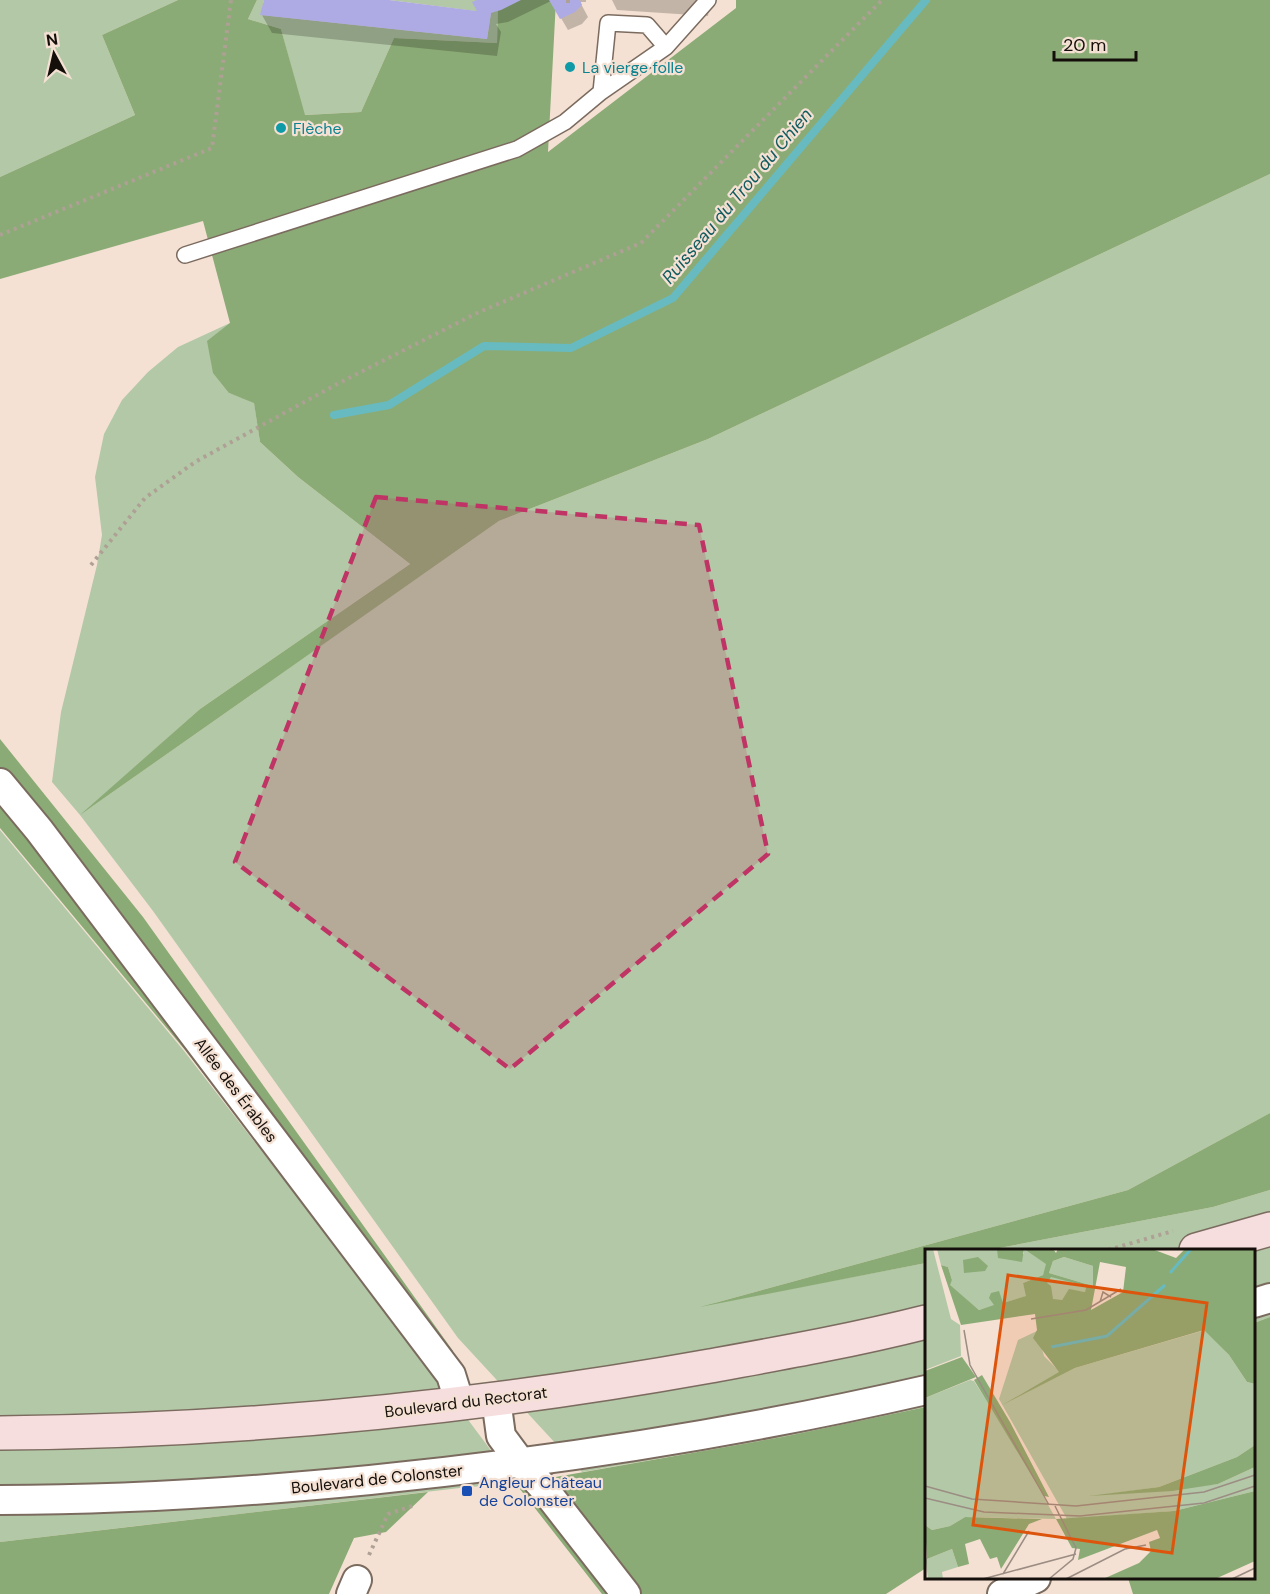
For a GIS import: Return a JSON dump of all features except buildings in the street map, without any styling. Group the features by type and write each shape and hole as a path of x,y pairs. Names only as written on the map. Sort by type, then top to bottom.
{"main road":[{"path":"1202,1249 1270,1228"},
{"name":"Boulevard du Rectorat","path":"0,1433 125,1431 250,1424 460,1404 639,1379 775,1354 925,1322"}],"street":[{"name":"Allée des Érables","path":"0,783 39,830 451,1375 460,1404"},
{"path":"1255,1303 1270,1298"},
{"name":"Boulevard de Colonster","path":"0,1500 162,1497 262,1490 521,1463 798,1418 925,1390"},
{"path":"496,1399 501,1436 626,1594"},
{"path":"1002,1594 1034,1579"}],"lane":[{"path":"184,255 517,149 565,122 601,92 666,47 708,0"},
{"path":"601,92 608,23 647,25 666,47"}],"path":[{"path":"0,235 212,148 231,0"},
{"path":"568,0 568,6"},
{"path":"91,565 145,498 195,462 339,383 477,313 641,243 882,0"},
{"path":"354,1587 388,1514 416,1504"}],"highlighted area":[{"path":"376,497 699,525 768,854 510,1069 235,862"}],"green space":[{"path":"0,0 178,0 102,35 135,115 0,177"},
{"path":"178,0 257,0 248,19 281,29 305,115 361,112 394,38 497,43 498,3 473,0 556,0 548,152 736,8 736,0 1270,0 1270,174 708,439 499,521 80,815 200,709 410,564 298,477 260,442 254,403 229,393 213,373 207,341 230,323 203,221 0,279 0,177 135,115 102,35"},
{"path":"257,0 264,0 261,15 487,39 491,13 389,0 473,0 498,3 497,43 394,38 361,112 304,115 281,29 248,19"},
{"path":"1270,174 1270,1113 1128,1190 711,1304 925,1263 925,1407 782,1437 582,1472 458,1338 153,911 52,782 61,712 97,565 102,535 95,477 104,434 122,400 148,372 178,347 230,323 229,393 254,402 260,442 298,477 410,564 200,709 87,810 499,521 708,439"},
{"path":"0,739 143,917 453,1351 419,1351 185,1050 0,828"},
{"path":"0,830 184,1051 416,1350 516,1484 468,1487 0,1542"},
{"path":"1270,1113 1270,1190 1213,1207 994,1249 925,1249 925,1263 700,1307 1128,1190"},
{"path":"1270,1190 1270,1317 1255,1323 1255,1249 994,1249 1213,1207"},
{"path":"1270,1317 1270,1594 1133,1594 1128,1579 1255,1579 1255,1323"},
{"path":"925,1407 925,1569 886,1594 602,1594 516,1484 782,1437"},
{"path":"428,1492 386,1532 354,1538 329,1594 0,1594 0,1542"}],"waterway":[{"name":"Ruisseau du Trou du Chien","path":"334,415 389,405 484,346 571,348 673,298 926,0"}],"place":[{"name":"La vierge folle","path":"570,67"},
{"name":"Flèche","path":"281,128"},
{"name":"Angleur Château de Colonster","path":"467,1491"}]}
